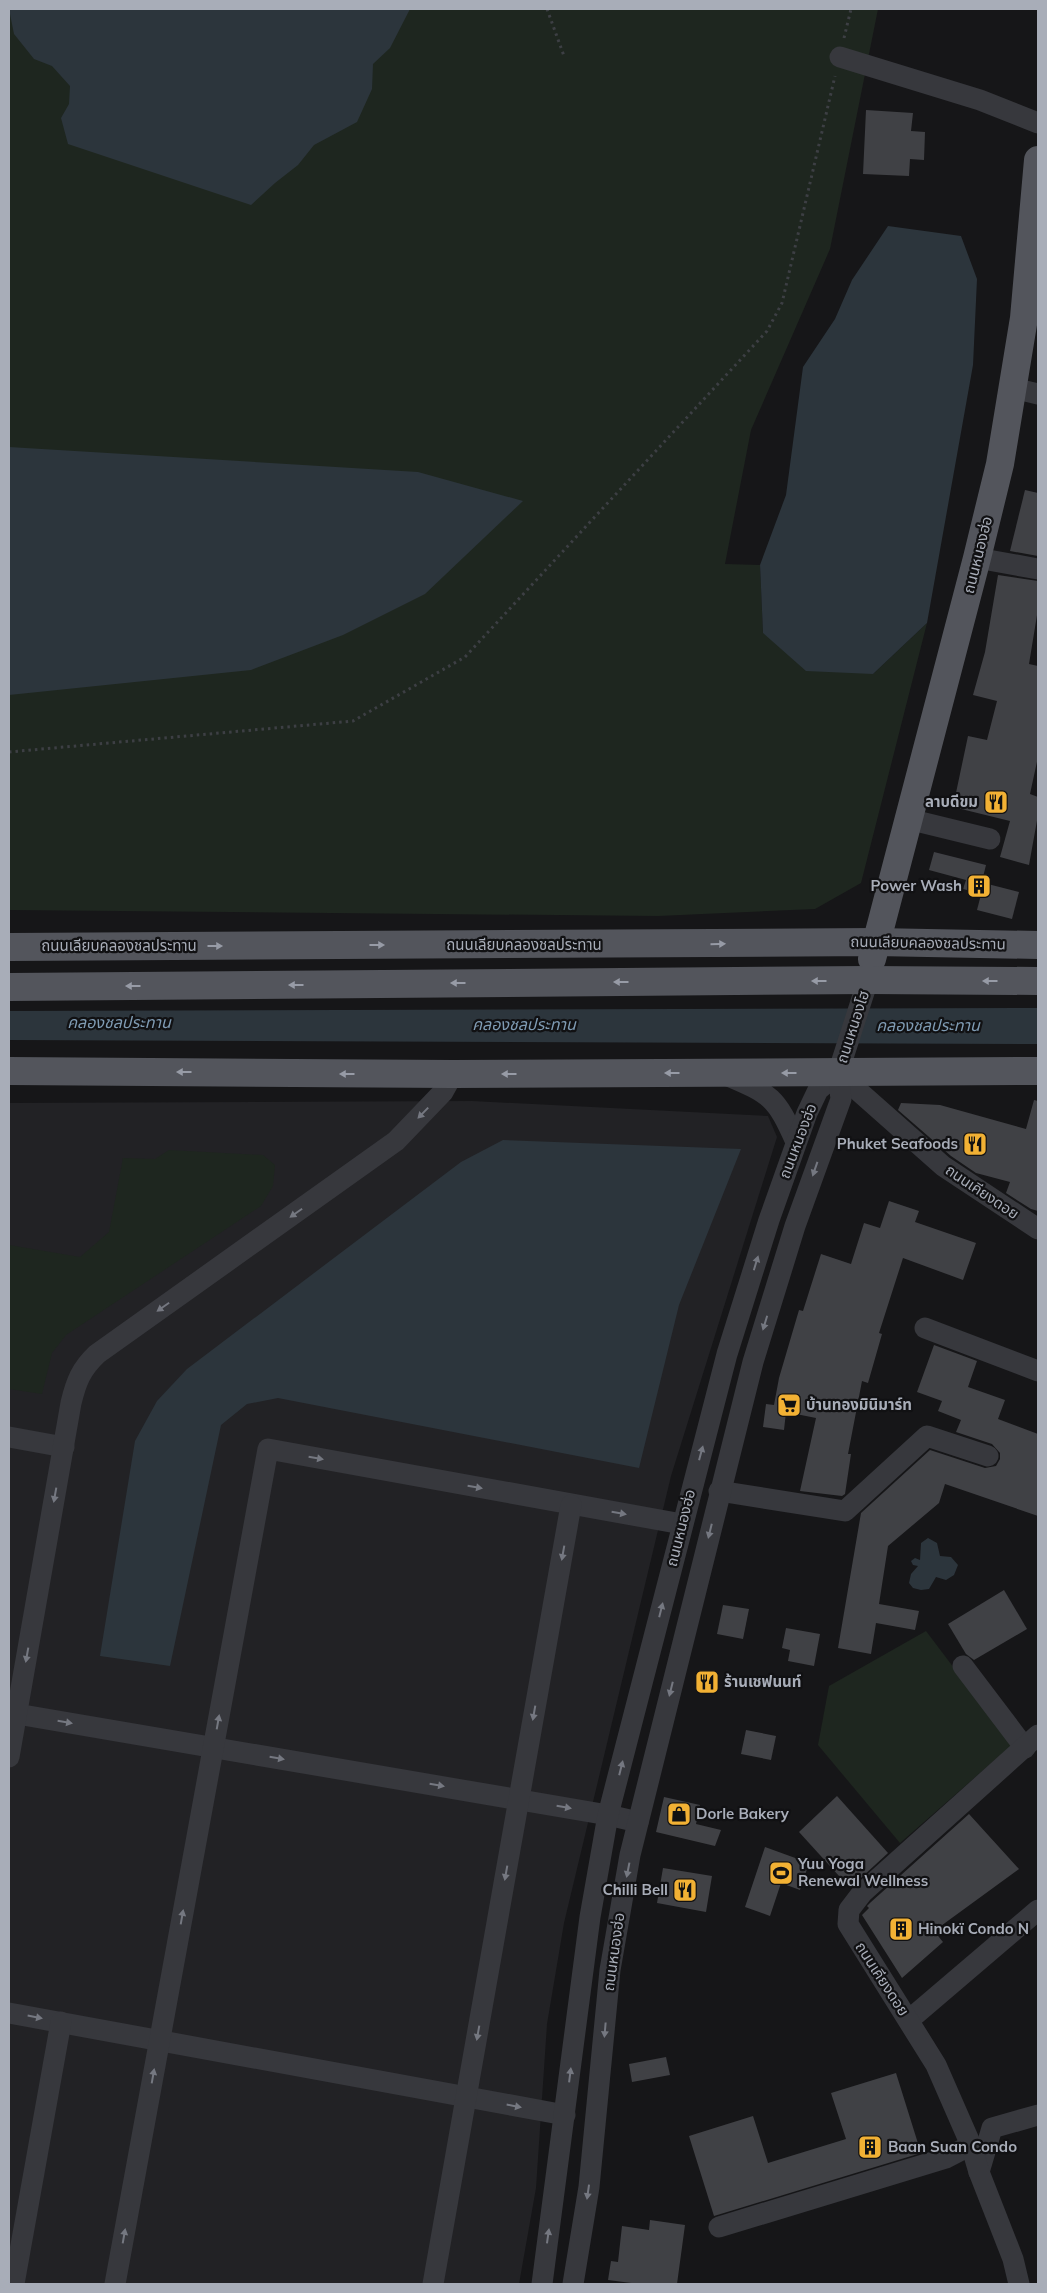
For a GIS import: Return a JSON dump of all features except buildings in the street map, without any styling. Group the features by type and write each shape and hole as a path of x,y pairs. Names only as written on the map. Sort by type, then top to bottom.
{"main road":[{"name":"ถนนหนองฮ่อ","path":"868,980 908,819 978,558 1000,464 1026,391 1024,318 1035,228 1038,160"},
{"name":"ถนนเลียบคลองชลประทาน","path":"9,947 876,942 1038,944"},
{"path":"9,987 868,980 1038,981"},
{"path":"9,1071 838,1074 1038,1071"}],"street":[{"path":"840,57 980,100 1038,124"},
{"path":"978,558 1038,569"},
{"path":"908,819 990,839"},
{"name":"ถนนหนองโฮ","path":"838,1074 868,980"},
{"path":"720,1073 758,1088 776,1102 796,1142"},
{"path":"9,1756 72,1396 76,1381 84,1366 97,1354 396,1141 443,1092 453,1074"},
{"name":"ถนนหนองฮ่อ","path":"542,2284 590,1917 608,1815 727,1354 796,1142 818,1090 838,1074"},
{"name":"ถนนหนองฮ่อ","path":"573,2284 593,2149 610,1970 638,1822 752,1362 795,1226 841,1099 838,1074"},
{"name":"ถนนเคียงดอย","path":"838,1074 943,1166 1038,1229"},
{"path":"925,1328 1038,1371"},
{"path":"719,1491 845,1511 927,1436 988,1456"},
{"path":"9,1437 64,1447"},
{"path":"116,2284 268,1449 682,1524"},
{"path":"433,2284 571,1505"},
{"path":"963,1666 1032,1742"},
{"path":"16,1714 519,1799 638,1822"},
{"name":"ถนนเคียงดอย","path":"1020,2284 1013,2259 979,2172 972,2145 936,2065 848,1924 849,1910 862,1893 1032,1742"},
{"path":"909,2020 1038,1910"},
{"path":"9,2012 565,2115"},
{"path":"14,2284 60,2022"},
{"path":"979,2172 992,2128 1038,2115"},
{"path":"719,2227 946,2158 972,2145"}],"path":[{"path":"547,9 564,56"},
{"path":"9,752 353,721 465,657 767,331 782,303 851,9"}],"shaded area":[{"path":"9,9 878,9 830,249 751,430 725,564 760,565 763,633 873,674 927,623 861,883 815,909 658,916 9,910"},
{"path":"472,1101 768,1116 777,1137 671,1476 564,1923 547,2024 536,2188 519,2284 9,2284 9,1103"},
{"path":"169,1150 263,1155 275,1165 273,1186 261,1206 66,1335 52,1353 42,1394 9,1389 9,1245 80,1257 109,1232 123,1158 155,1159"},
{"path":"926,1631 1012,1745 900,1843 818,1745 829,1686"}],"water":[{"path":"9,9 410,9 390,48 373,64 372,89 357,122 314,145 298,165 251,205 68,144 61,118 69,104 70,86 52,66 34,59 14,34"},
{"path":"888,226 961,236 977,279 973,365 927,623 873,674 806,671 763,633 760,565 786,495 803,367 835,319 852,280"},
{"path":"9,447 418,472 523,501 425,594 343,635 251,670 9,695"},
{"name":"คลองชลประทาน","path":"1038,1008 1038,1044 9,1040 9,1011"},
{"path":"503,1140 741,1149 679,1305 639,1468 278,1398 247,1404 221,1425 170,1666 100,1656 135,1441 157,1401 187,1369 461,1162"},
{"path":"928,1538 937,1543 940,1556 951,1557 958,1565 954,1575 946,1580 936,1577 929,1589 921,1590 913,1588 909,1583 911,1574 918,1566 913,1565 911,1561 915,1558 920,1560 921,1543"}],"place":[{"name":"ลาบดีขม","path":"996,802"},
{"name":"Power Wash","path":"979,886"},
{"name":"Phuket Seafoods","path":"975,1144"},
{"name":"บ้านทองมินิมาร์ท","path":"789,1405"},
{"name":"ร้านเชฟนนท์","path":"707,1682"},
{"name":"Dorle Bakery","path":"679,1814"},
{"name":"Yuu Yoga Renewal Wellness","path":"781,1873"},
{"name":"Chilli Bell","path":"685,1890"},
{"name":"Hinokï Condo N","path":"901,1929"},
{"name":"Baan Suan Condo","path":"870,2147"}]}
